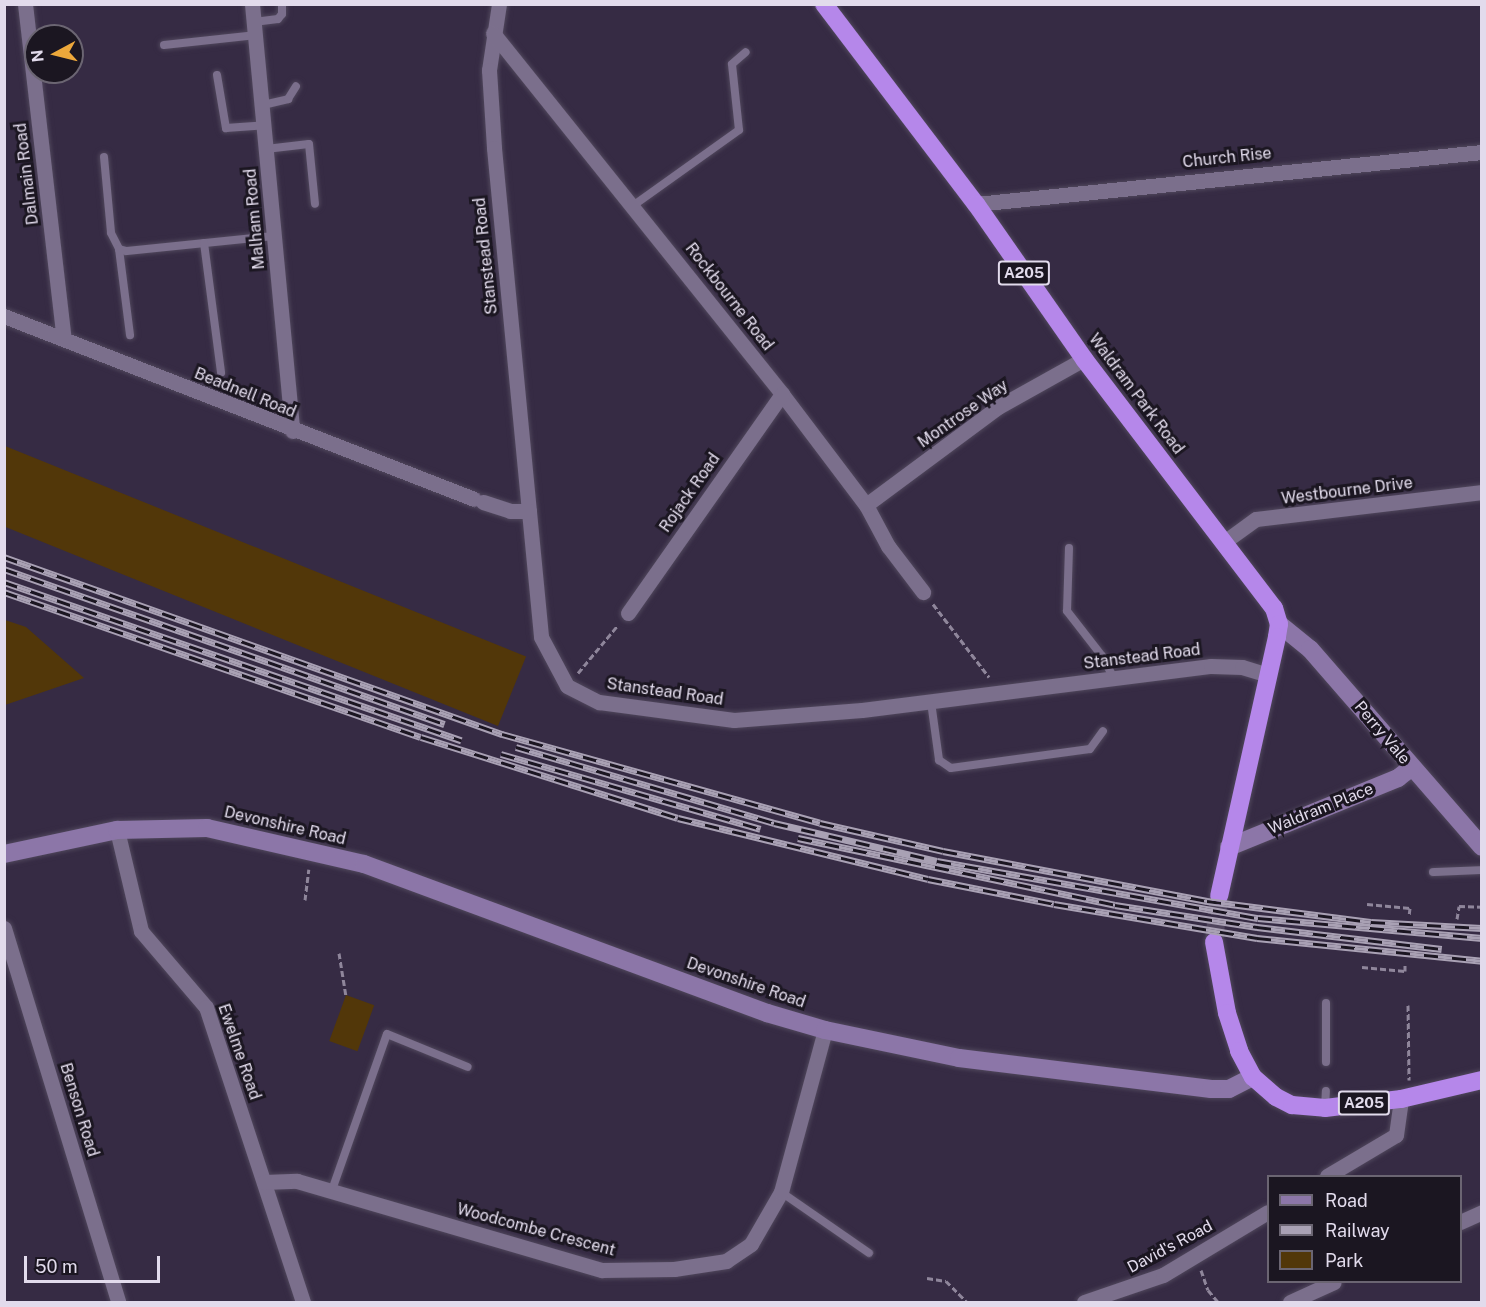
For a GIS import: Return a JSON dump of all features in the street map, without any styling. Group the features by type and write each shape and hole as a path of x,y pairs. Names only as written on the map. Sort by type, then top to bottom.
{"highway":[{"name":"Waldram Park Road","path":"824,4 976,204 1084,359 1274,608 1278,624"},
{"path":"1219,896 1278,624"},
{"name":"A205","path":"1214,942 1227,1013 1239,1051 1253,1077 1276,1097 1292,1105 1325,1099 1405,1098 1482,1080"}],"street":[{"name":"Dalmain Road","path":"25,4 64,339"},
{"name":"Malham Road","path":"252,4 292,431"},
{"name":"Stanstead Road","path":"499,4 489,70 494,148 541,637 567,686 599,702 734,720 931,702 1211,666 1242,667 1268,675"},
{"name":"Rockbourne Road","path":"493,33 783,394 866,505 888,546 923,592"},
{"name":"Church Rise","path":"976,204 1482,152"},
{"name":"Beadnell Road","path":"4,316 292,431 510,511 529,511"},
{"name":"Montrose Way","path":"866,505 998,407 1084,359"},
{"name":"Rojack Road","path":"628,613 783,394"},
{"name":"Westbourne Drive","path":"1224,542 1256,519 1482,492"},
{"name":"Perry Vale","path":"1278,624 1296,634 1310,649 1482,847"},
{"name":"Waldram Place","path":"1229,847 1398,778 1411,768"},
{"name":"Devonshire Road","path":"4,854 117,830 207,828 364,864 767,1014 825,1030 959,1058 1211,1089 1229,1089 1253,1077"},
{"name":"Ewelme Road","path":"117,830 141,931 206,1007 303,1302"},
{"name":"Benson Road","path":"4,928 118,1302"},
{"name":"Woodcombe Crescent","path":"264,1182 297,1180 579,1264 627,1272 726,1261 751,1244 781,1192 825,1030"},
{"path":"1329,1175 1396,1135 1405,1098"},
{"path":"1462,1222 1482,1212"},
{"name":"David's Road","path":"1084,1302 1116,1298 1191,1258 1267,1213"},
{"path":"1290,1302 1330,1283"}],"lane":[{"path":"164,45 255,28 278,18 282,14 282,4"},
{"path":"633,205 739,130 732,64 746,52"},
{"path":"217,75 226,128 265,125"},
{"path":"263,105 288,99 296,87"},
{"path":"266,149 309,144 315,204"},
{"path":"104,157 111,233 119,249 130,335"},
{"path":"119,249 126,251 274,236"},
{"path":"204,243 221,373"},
{"path":"1069,548 1067,611 1102,656 1114,679"},
{"path":"931,702 939,760 951,768 1090,749 1103,731"},
{"path":"1433,872 1482,870"},
{"path":"1326,1003 1326,1062"},
{"path":"332,1190 387,1034 468,1067"},
{"path":"781,1192 869,1253"}],"path":[{"path":"923,592 992,681 980,683"},
{"path":"567,686 628,613"},
{"path":"305,900 311,852"},
{"path":"1367,904 1410,908 1409,916"},
{"path":"1457,919 1459,906 1482,907"},
{"path":"339,953 346,996"},
{"path":"1362,967 1405,971 1405,963"},
{"path":"1405,1098 1408,1005"},
{"path":"1191,1258 1218,1302"},
{"path":"927,1278 946,1281 967,1302"}],"green space":[{"path":"5,446 526,657 498,726 4,526"},
{"path":"5,620 26,627 84,678 5,705"},
{"path":"346,995 374,1005 357,1051 329,1041"}],"tunnel":[{"path":"1214,942 1219,896"}],"railway":[{"path":"4,557 502,734 820,823 943,851 1207,901 1371,922 1482,928"},
{"path":"4,569 445,724"},
{"path":"4,582 461,740"},
{"path":"4,592 421,737 678,818 928,879 1054,904 1257,938 1482,961"},
{"path":"516,747 774,823 937,861 1258,918 1482,938"},
{"path":"501,754 760,829"},
{"path":"798,838 1115,905 1257,927 1442,949"}]}
